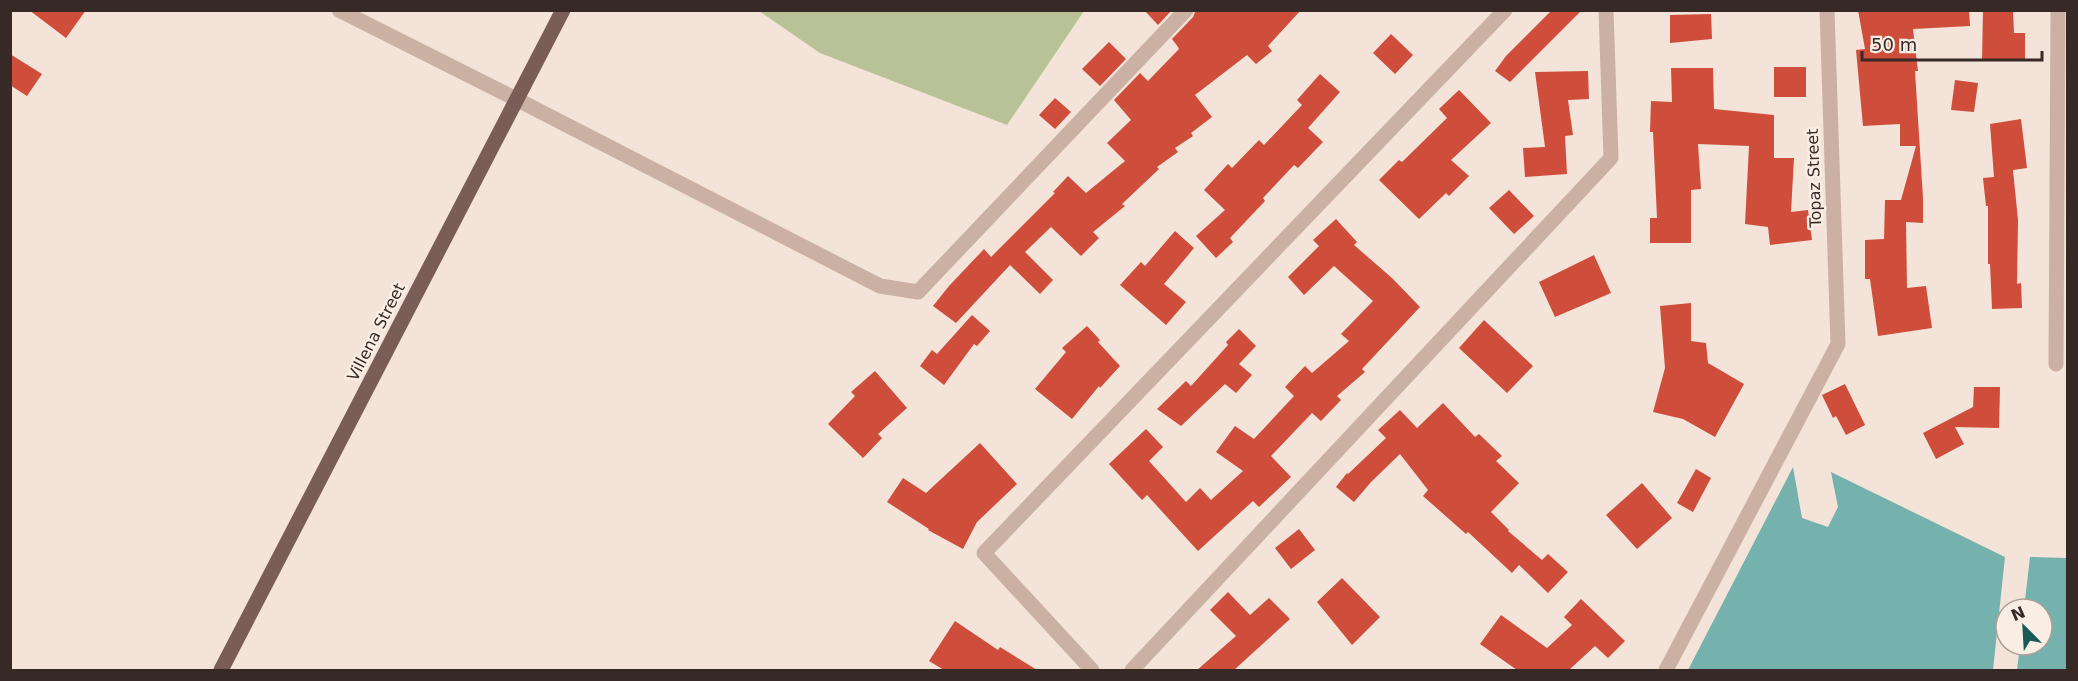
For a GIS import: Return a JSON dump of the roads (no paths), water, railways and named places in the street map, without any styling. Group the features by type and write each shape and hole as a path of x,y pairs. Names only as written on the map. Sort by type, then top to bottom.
{"main road":[{"name":"Villena Street","path":"221,670 563,10"}],"street":[{"path":"339,10 880,286 918,292 1186,10"},
{"path":"1092,670 984,553 1504,10"},
{"path":"1132,670 1611,158 1606,10"},
{"name":"Topaz Street","path":"1666,670 1838,344 1827,10"},
{"path":"2056,364 2058,10"}],"water":[{"path":"1793,467 1802,518 1828,527 1838,507 1831,472 2005,557 2001,597 1994,597 1993,670 1688,670"},
{"path":"2030,557 2067,558 2067,670 2017,670 2019,657 2054,657 2054,597 2025,597"}]}
